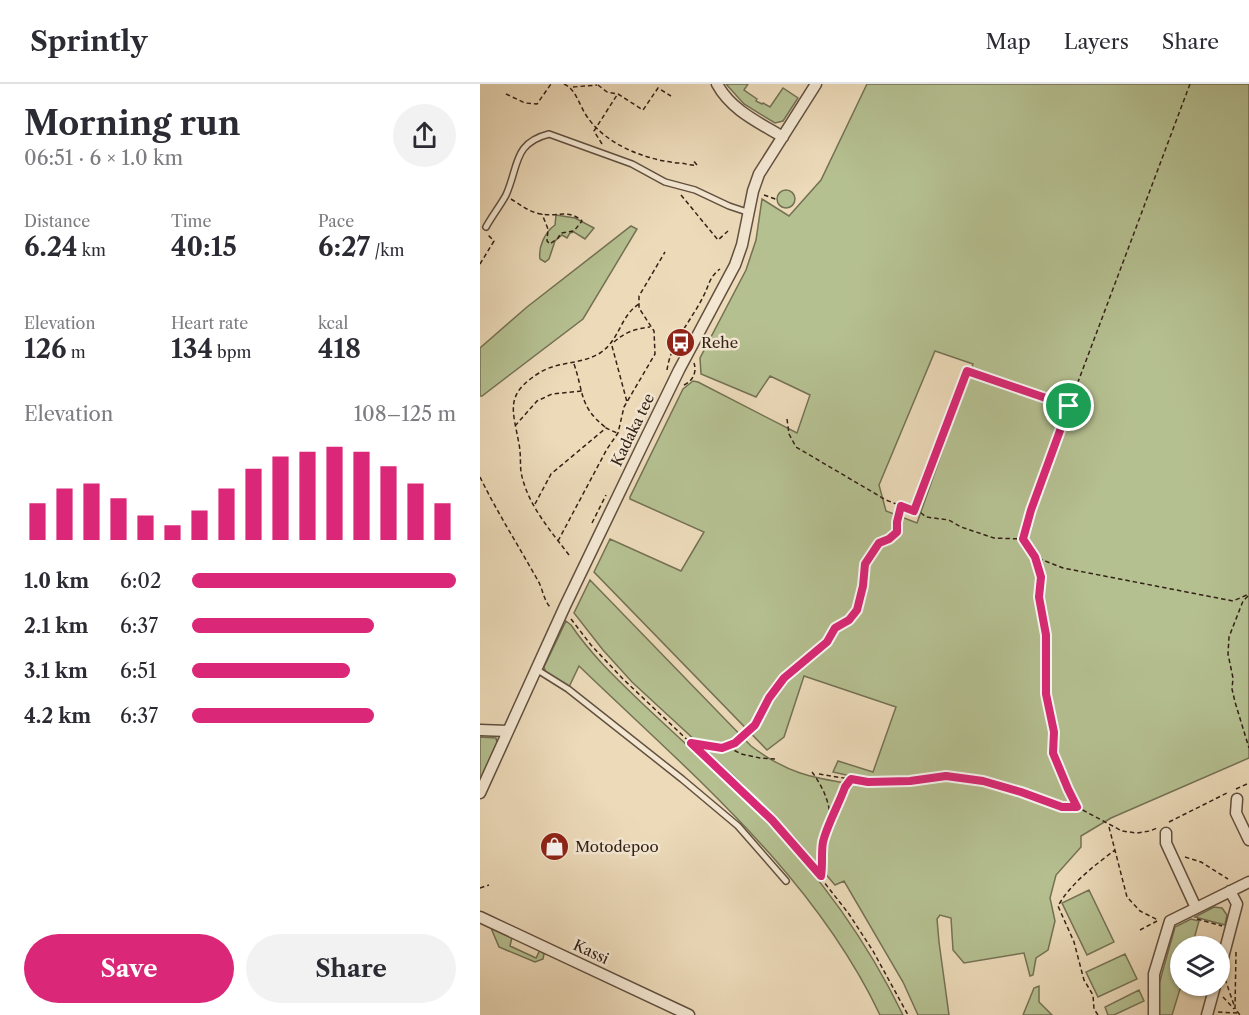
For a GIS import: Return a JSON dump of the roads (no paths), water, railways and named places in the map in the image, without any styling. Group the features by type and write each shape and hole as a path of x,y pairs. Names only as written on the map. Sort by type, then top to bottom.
{"street":[{"path":"717,84 724,98 736,108 783,137"},
{"name":"Kadaka tee","path":"480,793 536,669 674,379 735,265 747,212 759,174 816,84"},
{"path":"480,730 508,731"},
{"path":"1237,799 1236,813 1249,840"},
{"path":"1166,833 1166,843 1194,912"},
{"path":"1154,1015 1155,974 1170,921 1194,912 1232,887 1249,882"},
{"path":"1229,936 1237,904 1232,887"},
{"name":"Kassi","path":"480,917 689,1015"},
{"path":"1207,1015 1212,996"}],"lane":[{"path":"486,227 508,197 520,151 536,138 549,135 632,164 665,182 695,190 747,212"},
{"path":"536,669 568,689 738,826 786,881"}],"place":[{"name":"Rehe","path":"680,343"},
{"name":"Motodepoo","path":"554,847"}]}
